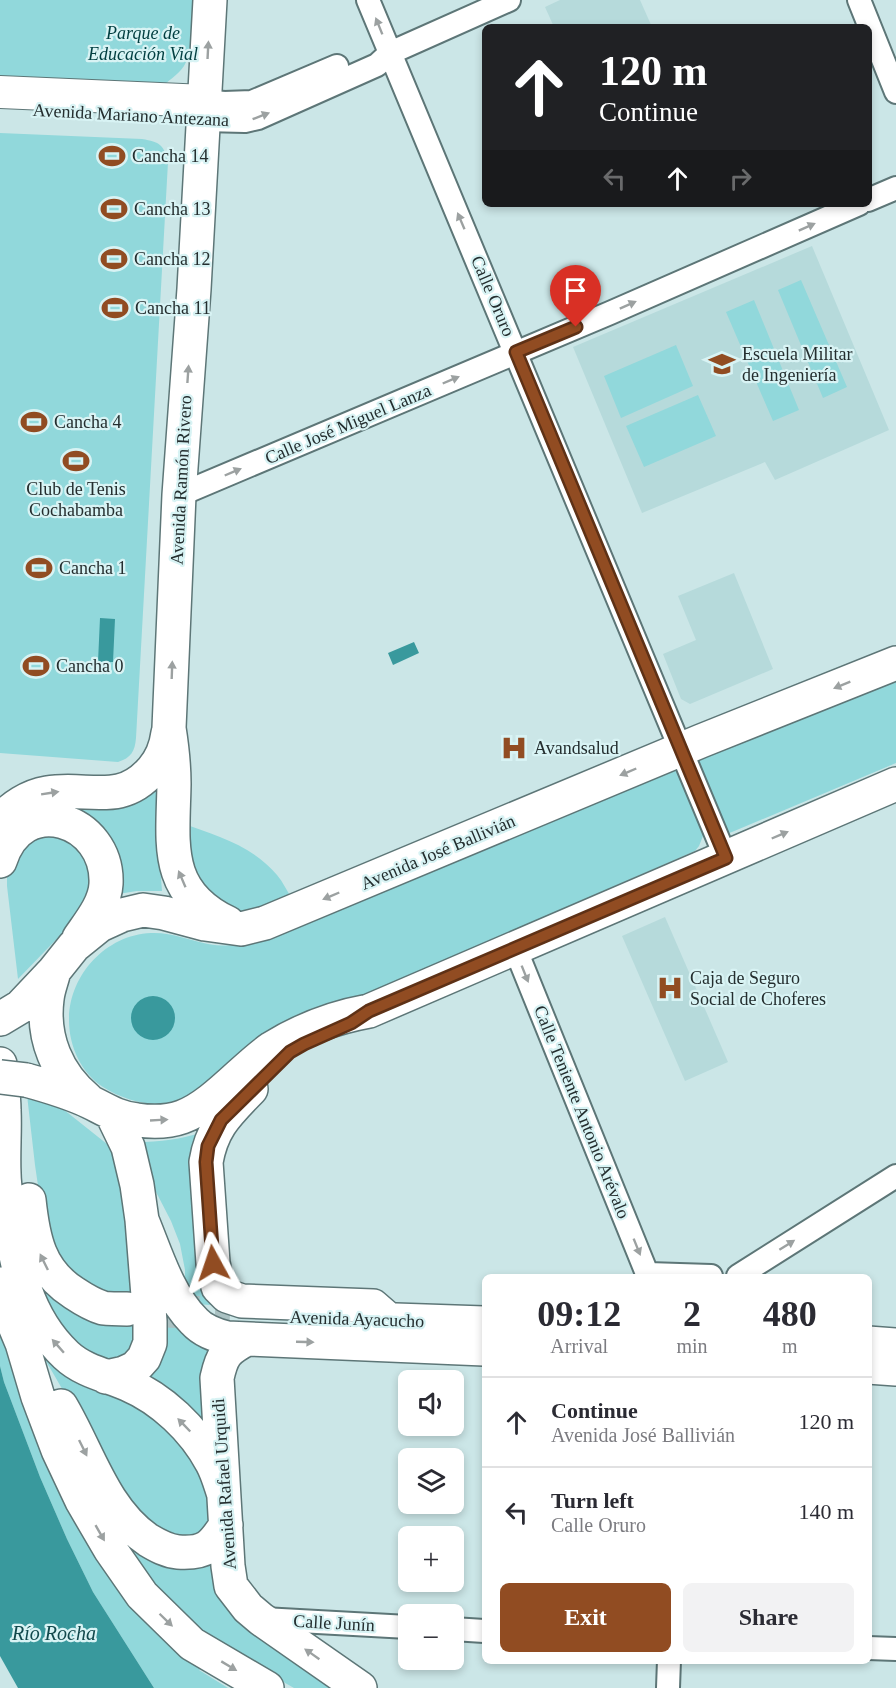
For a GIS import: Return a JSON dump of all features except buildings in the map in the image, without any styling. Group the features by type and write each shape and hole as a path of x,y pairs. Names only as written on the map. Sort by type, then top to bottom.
{"main road":[{"name":"Avenida Ramón Rivero","path":"210,0 194,289 179,495 169,728 174,758 172,833 174,859 184,886 197,902 214,916 241,929"},
{"name":"Avenida Mariano Antezana","path":"0,92 205,110"},
{"name":"Avenida Mariano Antezana","path":"0,108 160,115 205,110"},
{"name":"Avenida José Ballivián","path":"10,1013 100,925 122,915 143,910 205,924 241,929 265,923 681,749 896,663"},
{"path":"0,821 25,800 46,793 104,793 133,788 159,762 166,747 169,728"},
{"path":"388,1319 373,1306 242,1301 223,1293 218,1287 213,1263 206,1180 208,1146 221,1120 290,1052 351,1023 369,1011 896,784"},
{"path":"0,861 11,838 25,825 41,820 56,819 73,825 85,834 97,848 105,866 106,885 99,908 64,959 47,997 46,1021 48,1040 58,1067 74,1089 101,1108 128,1147 137,1185 142,1220 150,1342 144,1358 135,1368 106,1377"},
{"path":"224,1492 213,1464 197,1439 176,1417 144,1392 126,1383 88,1371 67,1356 52,1339 36,1314 23,1285 14,1255 4,1176 4,1109 8,1074 53,1087 136,1120 159,1121 182,1118 203,1106 272,1048 343,1016 369,1011"},
{"path":"4,1109 26,1174 36,1246 48,1271 64,1287 84,1300 104,1308 127,1309"},
{"path":"142,1220 169,1284 194,1322 215,1335 227,1338 238,1327"},
{"path":"0,1284 58,1450 82,1501 110,1549 142,1595 192,1644 267,1688"},
{"name":"Avenida Ayacucho","path":"238,1327 388,1319 482,1323"},
{"name":"Avenida Ayacucho","path":"238,1327 482,1348"},
{"name":"Avenida Rafael Urquidi","path":"238,1327 220,1362 217,1378 231,1586 248,1608 261,1619 360,1688"},
{"path":"22,1343 63,1408 97,1477 118,1512 139,1534 159,1547 173,1552 190,1553 209,1547 226,1525"},
{"path":"872,1343 896,1345"},
{"path":"872,1368 896,1369"}],"street":[{"name":"Calle Oruro","path":"368,0 726,858"},
{"name":"Avenida Mariano Antezana","path":"205,110 224,103 252,102 371,52 390,53 509,0"},
{"path":"859,0 869,24"},
{"path":"872,32 896,92"},
{"path":"872,198 896,188"},
{"name":"Calle José Miguel Lanza","path":"179,495 620,309 852,207"},
{"name":"Calle Teniente Antonio Arévalo","path":"515,948 648,1274"},
{"path":"741,1274 896,1176"},
{"name":"Calle Junín","path":"261,1619 398,1626"},
{"path":"464,1630 482,1631"},
{"path":"872,1648 896,1649"},
{"path":"668,1688 669,1664"}],"shaded area":[{"path":"560,0 640,0 651,24 553,24 545,7"},
{"name":"Escuela Militar de Ingeniería","path":"812,246 889,430 775,480 765,462 642,513 573,347"},
{"path":"734,573 773,669 690,704 681,699 663,654 696,640 678,596"},
{"name":"Caja de Seguro Social de Choferes","path":"665,917 728,1062 685,1081 622,936"}],"green space":[{"name":"Parque de Educación Vial","path":"0,0 193,0 192,34 188,59 182,69 160,88 0,83"},
{"name":"Club de Tenis Cochabamba","path":"0,133 142,139 160,145 168,162 136,738 132,753 118,762 0,753"},
{"path":"801,280 847,387 823,398 778,290"},
{"path":"754,300 799,410 773,421 726,312"},
{"path":"676,345 693,386 621,418 604,376"},
{"path":"698,395 716,436 644,467 626,426"},
{"path":"896,678 896,763 732,832 729,833 726,830 698,760"},
{"path":"677,769 705,831 695,851 283,1029 253,1049 205,1089 192,1096 169,1104 149,1104 129,1099 111,1092 95,1081 78,1058 71,1039 69,1020 75,988 93,961 119,941 134,936 158,933 214,945 257,942"},
{"path":"161,778 159,852 162,891 118,894 117,867 26,812"},
{"path":"181,823 233,843 257,856 277,875 292,899 250,915 229,912 196,890"},
{"path":"51,830 89,855 92,888 77,918 18,979 7,871 20,842"},
{"path":"27,1095 50,1101 63,1109 112,1148 122,1168 135,1300 112,1297 70,1275 45,1234"},
{"path":"211,1129 230,1306 193,1304 185,1288 185,1270 180,1244 155,1190 144,1142 178,1139"},
{"path":"32,1260 137,1318 133,1352 100,1366 55,1329"},
{"path":"0,1319 22,1387 207,1666 199,1670 228,1688 154,1688 93,1592 40,1477 4,1382 0,1366"},
{"path":"181,1324 221,1346 215,1452 135,1379 162,1325"},
{"path":"32,1337 150,1407 205,1475 213,1524 194,1544 140,1523"},
{"path":"116,1527 213,1557 340,1688 294,1688 206,1638 144,1579"}],"water":[{"path":"100,618 115,619 113,662 98,662"},
{"path":"414,642 419,653 393,665 388,653"},
{"path":"153,996 169,1002 175,1018 169,1034 153,1040 137,1034 131,1018 137,1002"},
{"name":"Río Rocha","path":"0,1366 40,1477 67,1539 93,1592 154,1688 18,1688 0,1656"}],"tunnel":[{"path":"166,1311 230,1314"}],"place":[{"name":"Cancha 14","path":"112,156"},
{"name":"Cancha 13","path":"114,209"},
{"name":"Cancha 12","path":"114,259"},
{"name":"Cancha 11","path":"115,308"},
{"name":"Escuela Militar de Ingeniería","path":"722,364"},
{"name":"Cancha 4","path":"34,422"},
{"name":"Club de Tenis Cochabamba","path":"76,461"},
{"name":"Cancha 1","path":"39,568"},
{"name":"Cancha 0","path":"36,666"},
{"name":"Avandsalud","path":"514,748"},
{"name":"Caja de Seguro Social de Choferes","path":"670,988"}],"route":[{"path":"213,1263 206,1180 208,1146 221,1120 290,1052 351,1023 369,1011 726,858 516,352 576,327"}]}
